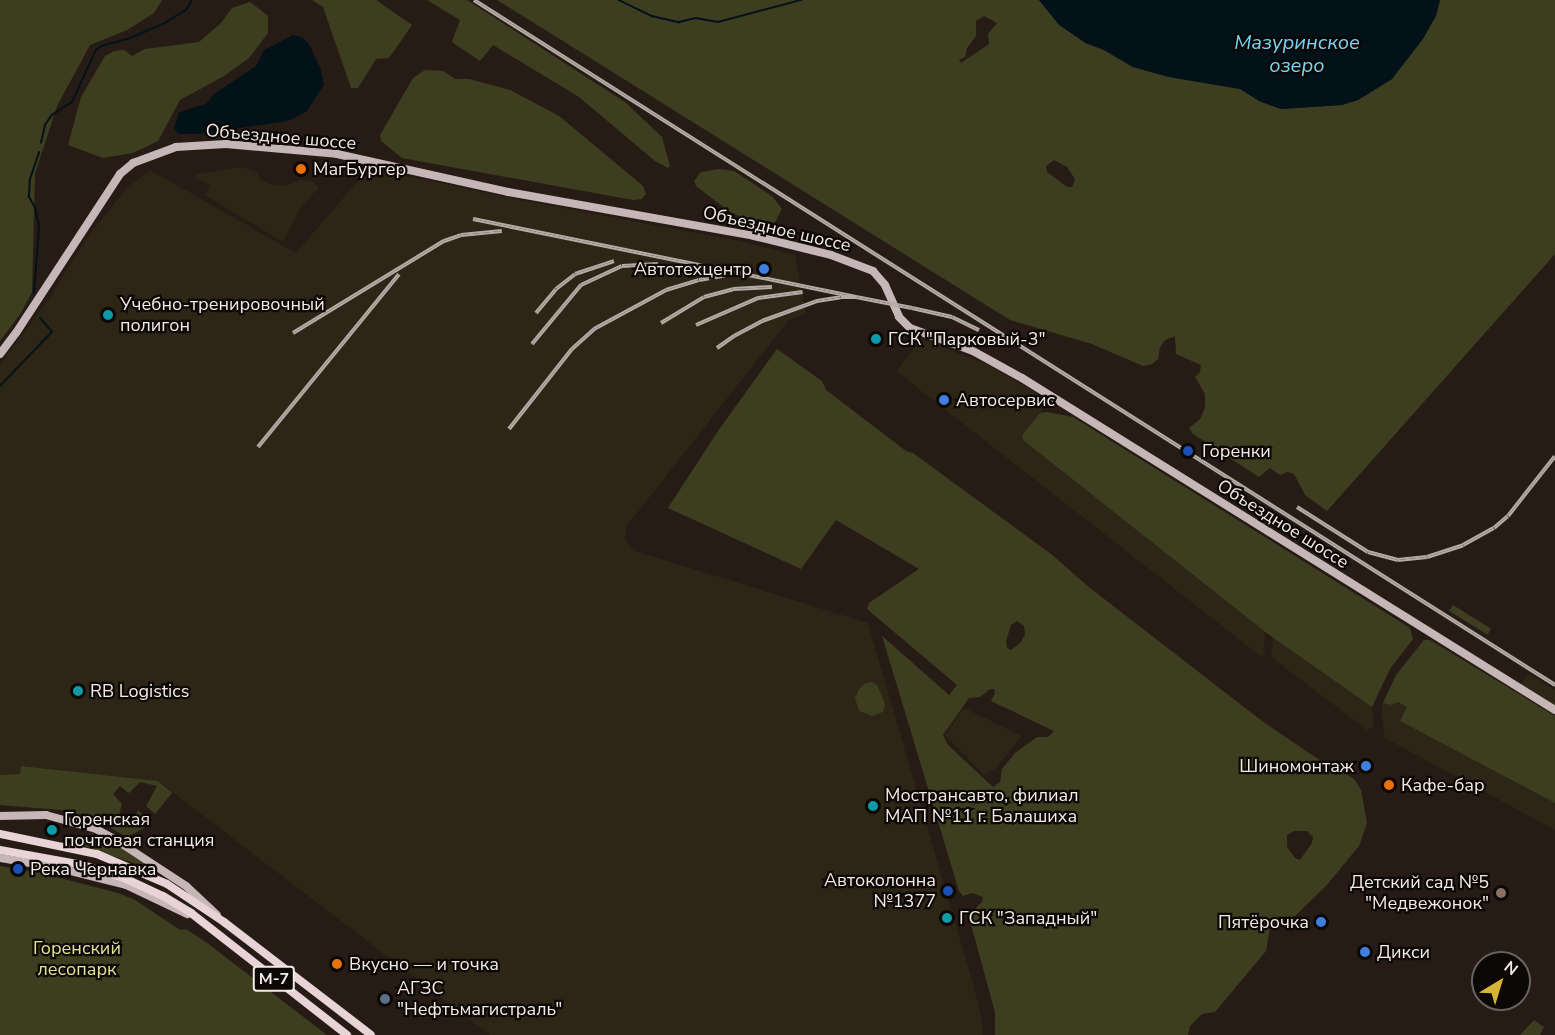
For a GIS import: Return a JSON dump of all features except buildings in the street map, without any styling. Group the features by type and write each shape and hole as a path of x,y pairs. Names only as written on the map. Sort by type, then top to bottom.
{"highway":[{"name":"М-7","path":"0,834 81,849 120,862 167,884 224,922 371,1035"},
{"name":"М-7","path":"0,850 83,865 124,878 163,896 202,922 347,1035"}],"main road":[{"name":"Объездное шоссе","path":"0,354 120,174 133,163 176,147 226,144 337,154 508,192 754,236 831,255 873,271 885,285 899,317 910,328 974,351 1022,378 1555,710"},
{"path":"0,816 46,815 96,830 119,842 186,886 224,922"},
{"path":"0,858 59,868 126,885 202,922"}],"shaded area":[{"path":"241,167 257,172 260,179 270,184 283,186 300,180 312,181 319,187 302,206 283,242 205,195 210,185 196,178 197,174"},
{"path":"369,168 506,197 739,241 795,255 806,313 788,321 626,527 625,540 635,551 868,623 971,977 981,1015 983,1035 490,1035 158,781 21,766 20,774 0,775 0,364 44,306 89,235 126,189 150,170 296,253"},
{"path":"921,339 987,364 1050,401 1022,435 1023,440 1265,631 1263,658 896,371"},
{"path":"1273,637 1372,707 1374,726 1367,730 1271,657"},
{"path":"1528,674 1555,690 1555,706 1521,685"},
{"path":"1398,702 1407,707 1400,721 1555,803 1555,830 1385,738 1381,714 1383,703 1392,705"},
{"path":"964,708 1022,736 995,769 984,775 945,735"}],"green space":[{"path":"0,0 162,0 154,13 127,30 90,45 57,106 35,174 32,292 21,313 0,341"},
{"path":"312,0 376,0 412,25 389,58 376,59 358,88 351,88 323,7"},
{"path":"427,0 467,0 625,102 662,137 670,166 668,168 655,161 579,97 493,45 480,61 452,42 460,20"},
{"path":"497,0 1039,0 1060,25 1085,43 1104,50 1133,67 1169,77 1241,89 1259,101 1281,109 1342,105 1358,100 1392,79 1436,16 1440,0 1555,0 1555,254 1327,511 1305,495 1294,474 1287,472 1280,475 1270,468 1259,477 1193,434 1189,428 1200,419 1205,408 1205,394 1195,377 1200,372 1201,365 1176,354 1175,336 1165,340 1160,347 1158,359 1152,364 1143,366 1092,344 1010,320","holes":["984,16 997,23 988,34 989,44 961,63 959,60 965,57 967,48 976,36 976,21","1054,160 1067,167 1075,179 1072,187 1067,187 1047,172 1046,166"]},
{"path":"250,2 268,16 268,33 249,58 224,76 180,100 158,141 133,153 103,158 68,145 81,97 105,56 114,51 124,50 132,56 145,49 199,42 221,23 232,8"},
{"path":"425,70 443,71 455,79 469,79 510,90 559,116 643,186 646,194 642,199 633,200 402,158 381,141 380,135 413,78"},
{"path":"719,169 734,171 772,196 782,209 774,224 743,218 730,212 696,186 694,181 701,172"},
{"path":"777,349 822,381 826,390 906,451 913,453 1051,554 1090,588 1262,721 1321,761 1355,780 1361,790 1367,823 1359,846 1326,886 1293,918 1280,920 1270,927 1266,951 1215,1012 1202,1014 1190,1026 1188,1035 995,1035 995,1012 970,921 973,911 982,902 983,897 972,893 963,896 959,891 882,636 949,695 957,685 867,609 869,603 919,569 836,520 801,569 668,508 718,431","holes":["1017,621 1024,626 1025,634 1021,642 1011,650 1007,648 1006,641 1011,625","990,689 994,689 995,693 991,701 1054,731 1048,737 1037,737 1015,753 1002,769 1000,782 993,787 948,745 943,735 969,698 980,697","1294,831 1307,831 1313,837 1312,843 1300,860 1295,858 1287,847 1287,835"]},
{"path":"1047,412 1073,417 1410,628 1413,639 1390,669 1372,707 1268,634 1023,440 1022,435 1040,413"},
{"path":"1453,605 1491,629 1487,635 1449,611"},
{"path":"1424,640 1430,640 1555,716 1555,803 1400,721 1407,707 1398,702 1392,705 1383,703 1396,675"},
{"path":"872,682 877,685 885,704 883,712 872,716 859,711 855,698 859,689 866,683"},
{"path":"21,766 158,781 172,793 155,814 146,806 157,786 140,782 129,793 120,786 113,794 122,804 118,818 127,825 132,823 138,810 149,821 143,829 127,837 100,822 61,810 0,805 0,775 20,774"},
{"path":"91,833 123,849 157,871 69,841 72,835 87,838"},
{"name":"Горенский лесопарк","path":"0,866 41,873 118,893 135,900 180,930 186,929 207,943 327,1035 0,1035"},
{"path":"1534,1020 1544,1027 1540,1035 1520,1035"}],"water":[{"name":"Мазуринское озеро","path":"1039,0 1440,0 1436,16 1423,39 1392,79 1358,100 1342,105 1281,109 1259,101 1240,89 1169,77 1133,67 1104,50 1086,43 1059,25"},
{"path":"293,35 302,37 309,44 321,70 324,85 306,112 288,121 199,134 178,134 174,128 179,112 206,104 214,94 256,66 264,50"}],"waterway":[{"path":"41,143 45,125 52,115 72,102 96,50 101,46 128,39 165,23 187,9 192,0"},
{"path":"619,0 652,16 679,22 696,18 718,22 801,0"},
{"path":"34,293 39,226 35,208 29,197 30,179 39,153"},
{"path":"0,386 52,332 40,318"}],"railway":[{"path":"474,0 1555,685"},
{"path":"473,219 856,297"},
{"path":"293,333 444,241 461,235 502,231"},
{"path":"536,313 556,289 575,274 614,261"},
{"path":"532,344 581,285 622,266 658,264"},
{"path":"663,271 693,270"},
{"path":"258,447 399,274"},
{"path":"509,429 572,349 594,329 666,290 726,275"},
{"path":"661,323 704,297 733,289 772,287"},
{"path":"696,325 758,298 803,292"},
{"path":"717,348 762,321 817,301 841,297 856,297 952,317 979,330"},
{"path":"1297,507 1368,552 1398,560 1427,557 1463,545 1494,528 1508,516 1555,456"}],"place":[{"name":"МагБургер","path":"301,169"},
{"name":"Автотехцентр","path":"764,269"},
{"name":"Учебно-тренировочный полигон","path":"108,315"},
{"name":"ГСК \"Парковый-3\"","path":"876,339"},
{"name":"Автосервис","path":"944,400"},
{"name":"Горенки","path":"1188,451"},
{"name":"RB Logistics","path":"78,691"},
{"name":"Шиномонтаж","path":"1366,766"},
{"name":"Кафе-бар","path":"1389,785"},
{"name":"Мострансавто, филиал МАП №11 г. Балашиха","path":"873,806"},
{"name":"Горенская почтовая станция","path":"52,830"},
{"name":"Река Чернавка","path":"18,869"},
{"name":"Автоколонна №1377","path":"948,891"},
{"name":"Детский сад №5 \"Медвежонок\"","path":"1501,893"},
{"name":"ГСК \"Западный\"","path":"947,918"},
{"name":"Пятёрочка","path":"1321,922"},
{"name":"Дикси","path":"1365,952"},
{"name":"Вкусно — и точка","path":"337,964"},
{"name":"АГЗС \"Нефтьмагистраль\"","path":"385,999"}]}
